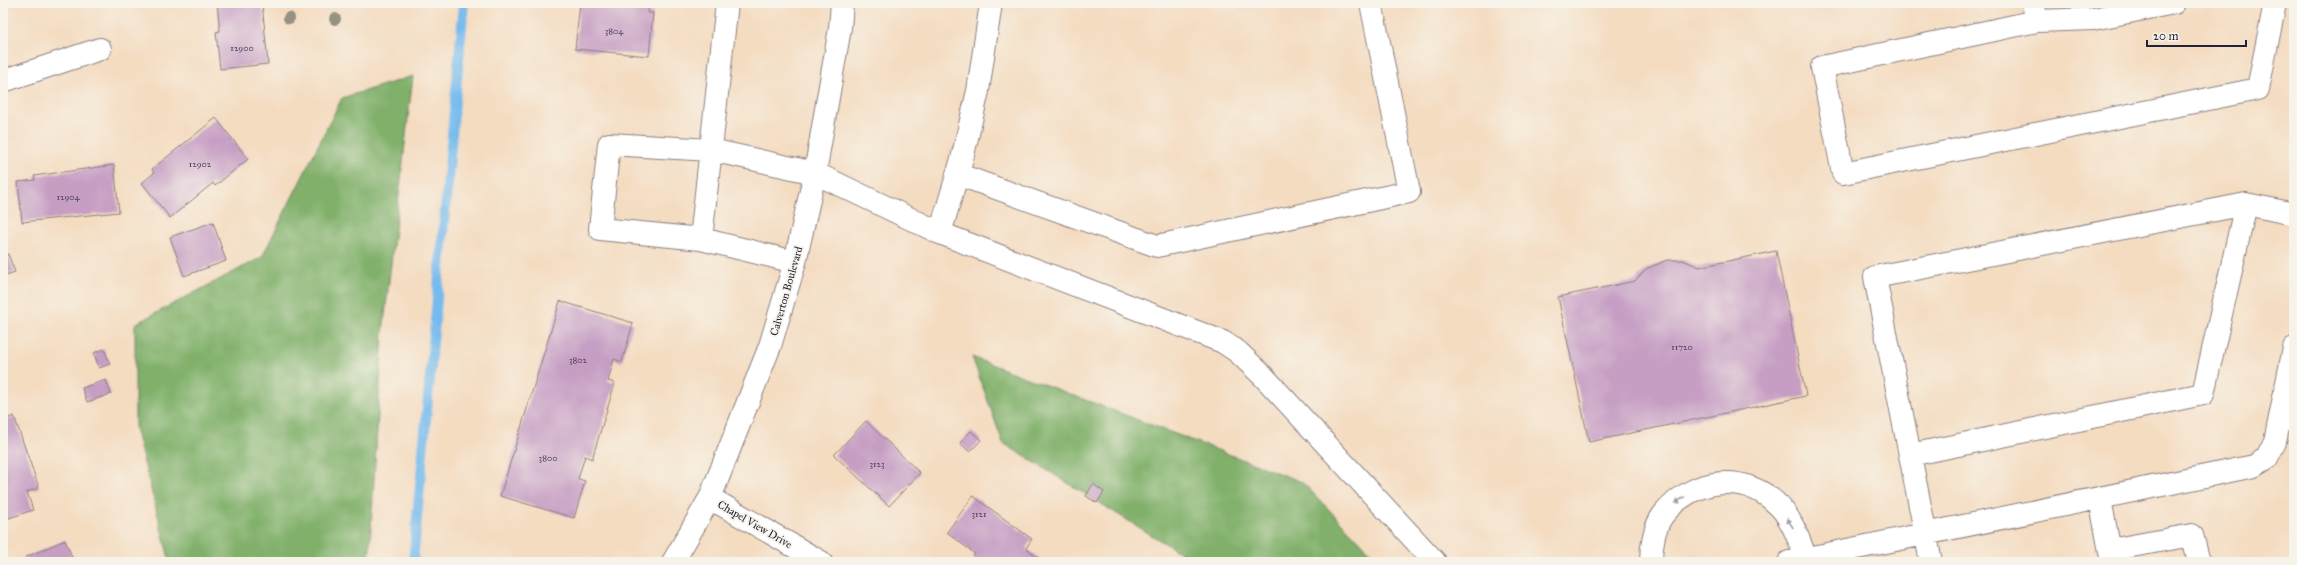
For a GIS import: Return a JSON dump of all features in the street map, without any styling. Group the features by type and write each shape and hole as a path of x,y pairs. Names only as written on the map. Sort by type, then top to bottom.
{"street":[{"path":"701,239 727,3"},
{"name":"Calverton Boulevard","path":"673,562 710,498 770,346 795,262 815,173 840,28 842,3"},
{"path":"940,233 978,91 991,3"},
{"path":"957,174 1157,246 1409,192 1371,3"},
{"path":"2174,3 2093,19 2035,12 1822,67 1843,173 2258,89 2275,3"},
{"path":"3,81 100,49"},
{"path":"795,262 701,239 600,230 609,144 711,150 815,173 940,233 1222,342 1238,352 1435,562"},
{"path":"1931,562 1875,277 2246,204 2294,214"},
{"path":"1910,455 2203,394 2246,204"},
{"path":"1651,562 1654,537 1662,516 1673,506 1696,490 1714,483 1732,482 1747,485 1780,507 1793,527 1798,560 2230,473 2254,466 2267,458 2275,442 2294,348"},
{"name":"Chapel View Drive","path":"710,498 821,562"},
{"path":"2100,499 2111,556 2192,535 2199,562"}],"green space":[{"path":"413,76 383,332 369,562 170,562 135,428 135,324 262,257 342,98"},
{"path":"972,357 1302,482 1380,562 1195,562 1003,443"}],"building":[{"path":"217,3 262,3 268,64 220,69 216,32 220,31"},
{"path":"580,3 649,3 648,13 653,13 649,56 575,49"},
{"path":"216,118 248,159 215,186 213,183 170,218 142,183 154,173 152,169"},
{"path":"114,165 119,212 22,222 18,182 35,180 34,176"},
{"path":"213,222 226,261 184,276 170,237"},
{"path":"1776,251 1806,396 1589,442 1558,297 1635,281 1646,269 1667,260 1683,260 1699,267"},
{"path":"8,254 15,272 3,276 3,256"},
{"path":"560,301 633,323 622,362 614,359 608,381 615,383 592,459 585,456 578,479 585,481 574,518 500,496"},
{"path":"104,349 110,364 99,368 94,353"},
{"path":"106,380 111,394 87,402 82,388"},
{"path":"14,416 39,488 27,492 33,510 3,520 3,420"},
{"path":"866,421 920,473 889,506 834,455"},
{"path":"971,431 981,440 970,452 960,443"},
{"path":"1093,484 1104,492 1097,503 1086,496"},
{"path":"973,496 1032,539 1026,548 1040,559 1038,562 981,562 973,556 975,554 947,532"},
{"path":"65,540 74,562 28,562 26,557"}],"waterway":[{"path":"413,562 464,3"}]}
